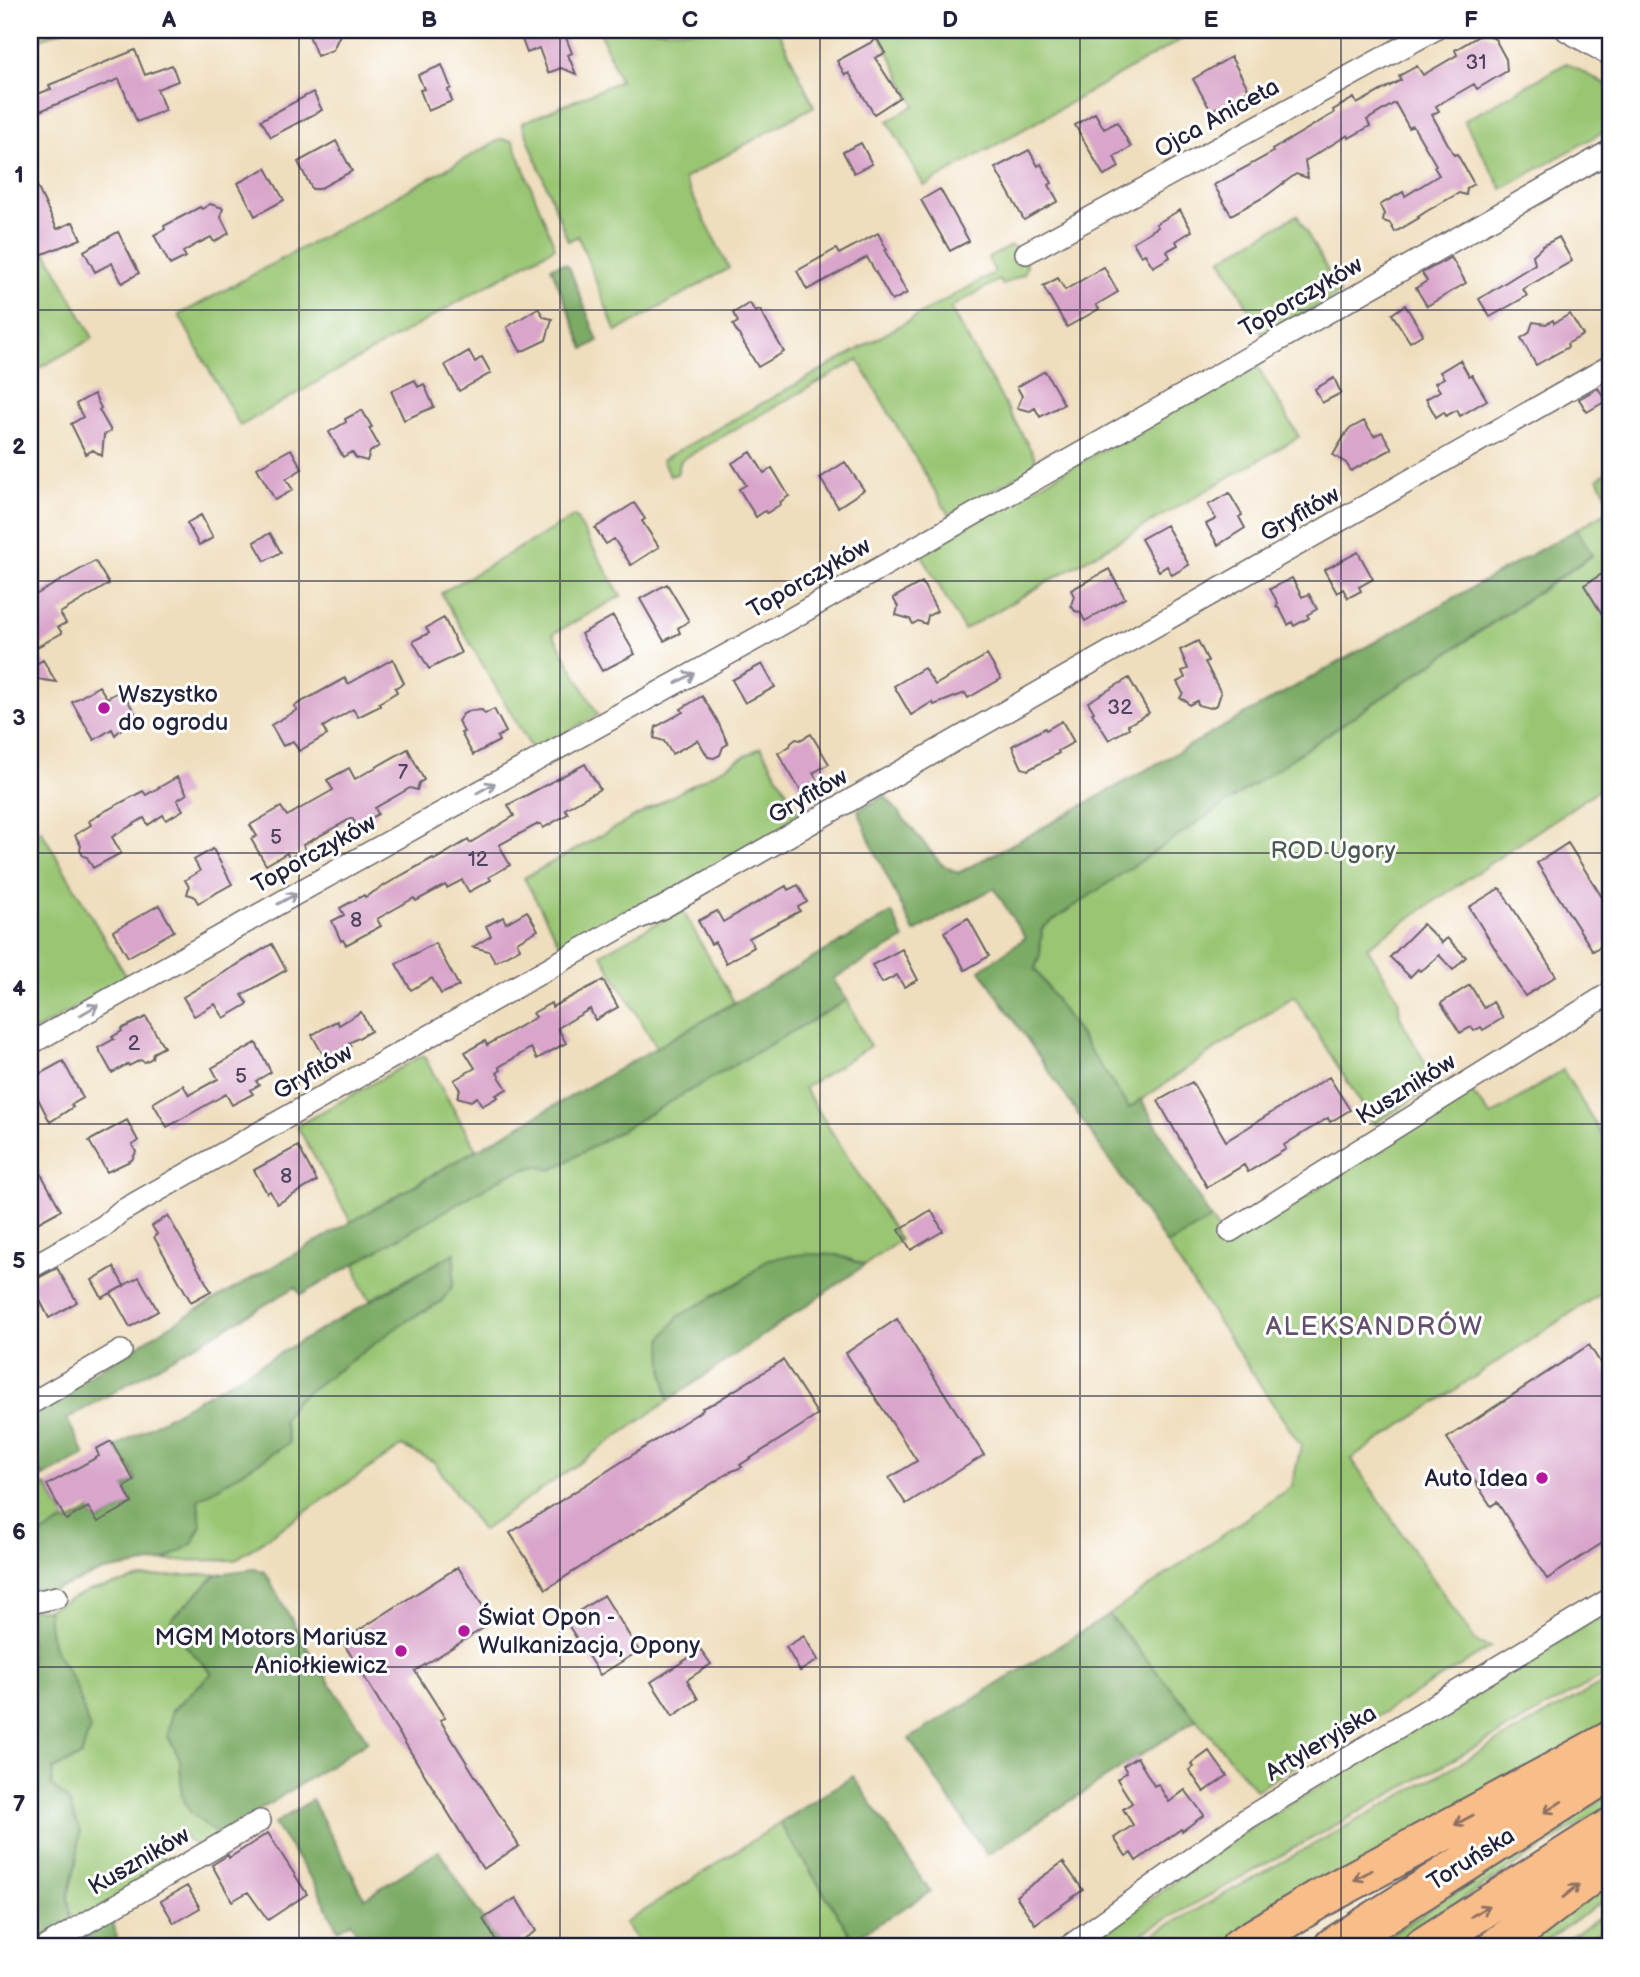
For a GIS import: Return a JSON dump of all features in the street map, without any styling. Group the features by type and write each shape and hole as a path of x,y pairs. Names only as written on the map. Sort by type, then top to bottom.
{"highway":[{"path":"1240,1947 1319,1899 1610,1741"},
{"name":"Toruńska","path":"1333,1947 1610,1771"},
{"name":"Toruńska","path":"1423,1947 1610,1828"},
{"path":"1497,1947 1610,1860"}],"street":[{"name":"Ojca Aniceta","path":"1026,253 1434,30"},
{"path":"1566,30 1610,55"},
{"name":"Toporczyków","path":"30,1044 759,638 1610,151"},
{"name":"Gryfitów","path":"30,1268 104,1226 120,1212 630,922 662,908 848,804 1610,366"},
{"name":"Kuszników","path":"1230,1231 1610,993"},
{"path":"30,1404 121,1351"},
{"path":"30,1603 57,1597"},
{"name":"Artyleryjska","path":"1068,1947 1248,1818 1610,1600"},
{"name":"Kuszników","path":"45,1947 260,1821"}],"green space":[{"path":"30,30 63,30 30,43"},
{"path":"599,30 778,30 814,106 684,179 729,268 616,332 578,236 568,241 522,123 620,81"},
{"path":"877,30 1198,30 924,186 888,121 915,105"},
{"path":"1567,63 1610,87 1610,128 1502,189 1464,121"},
{"path":"501,139 513,141 555,247 240,426 179,315"},
{"path":"1297,215 1340,293 1264,336 1221,259"},
{"path":"1010,246 1019,249 1027,265 1024,274 1003,285 999,280 950,308 1039,464 949,515 858,360 681,460 677,474 670,476 662,460 995,272 988,258"},
{"path":"47,253 93,338 30,373 30,259"},
{"path":"561,264 569,267 598,341 584,349 551,267"},
{"path":"1256,364 1299,437 964,630 920,552"},
{"path":"1610,470 1610,502 1598,478"},
{"name":"ROD Ugory","path":"1610,510 1610,782 1367,947 1398,998 1400,1017 1431,1074 1430,1089 1374,1124 1294,996 1129,1108 1035,969 1040,954 1042,927 1592,556 1577,529"},
{"path":"575,516 621,596 553,634 598,715 533,751 441,593"},
{"path":"1577,529 1592,555 1042,928 1040,954 1035,969 1129,1108 1141,1099 1211,1219 1167,1245 980,970 1025,938 994,888 914,932 858,810 885,796 941,864 958,873"},
{"path":"761,747 803,820 649,908 645,901 562,948 524,878"},
{"path":"41,830 127,978 30,1034 30,837"},
{"path":"682,909 734,1002 657,1048 601,954"},
{"path":"892,913 904,939 833,979 847,1000 552,1170 536,1166 507,1175 301,1295 296,1287 67,1419 85,1455 43,1477 30,1452 30,1412 179,1320"},
{"path":"847,1000 870,1046 804,1088 900,1240 865,1265 837,1255 768,1259 743,1280 712,1296 663,1366 668,1401 482,1531 434,1462 402,1446 235,1560 164,1561 196,1538 199,1524 197,1500 289,1443 283,1420 295,1401 403,1322 440,1302 454,1253 370,1300 362,1287 355,1263 507,1175 536,1166 552,1170"},
{"path":"423,1055 476,1149 351,1222 297,1126"},
{"path":"1563,1070 1606,1142 1610,1140 1610,1287 1351,1459 1477,1643 1491,1647 1256,1790 1109,1615 1292,1486 1301,1446 1167,1245 1211,1219 1229,1247 1469,1089 1491,1116"},
{"path":"455,1253 453,1286 441,1302 403,1323 295,1401 283,1420 289,1443 198,1500 201,1525 193,1543 164,1561 104,1571 30,1599 30,1541 66,1520 67,1523 90,1510 98,1522 132,1503 124,1487 136,1480 115,1447"},
{"path":"805,1254 837,1255 865,1265 668,1401 662,1338 679,1316 743,1280 768,1259"},
{"path":"30,1452 43,1477 30,1483"},
{"path":"46,1485 66,1520 30,1541 30,1492"},
{"path":"254,1569 265,1572 309,1651 368,1741 219,1836 190,1812 182,1796 180,1759 168,1736 172,1711 212,1673 170,1630 172,1618 217,1574"},
{"path":"217,1574 172,1618 170,1630 213,1673 172,1710 168,1736 180,1759 182,1796 219,1836 196,1846 187,1840 181,1831 161,1842 165,1862 162,1869 72,1925 68,1897 80,1832 68,1800 51,1786 53,1769 81,1756 75,1684 52,1645 47,1609 88,1591 146,1577"},
{"path":"30,1609 47,1609 52,1645 75,1684 90,1729 81,1756 53,1769 51,1786 68,1800 80,1832 68,1897 72,1925 35,1947 30,1947"},
{"path":"1610,1610 1610,1672 1117,1947 1084,1947 1242,1833"},
{"path":"1109,1615 1197,1719 987,1855 909,1739"},
{"path":"1610,1679 1610,1727 1221,1947 1130,1947"},
{"path":"853,1776 930,1892 853,1939 780,1823"},
{"path":"1610,1794 1610,1805 1387,1947 1370,1947"},
{"path":"312,1800 365,1898 439,1851 497,1942 489,1947 365,1947 351,1922 338,1930 317,1887 274,1824"},
{"path":"780,1823 853,1939 841,1947 642,1947 625,1923"},
{"path":"1610,1877 1610,1896 1537,1947 1512,1947"},
{"path":"1610,1910 1610,1924 1575,1947 1557,1947"},
{"path":"113,1920 118,1947 68,1947"}],"building":[{"path":"307,30 342,30 333,50 317,56"},
{"path":"531,30 563,30 572,53 568,55 576,74 561,68 548,73 539,48 527,53 520,34"},
{"path":"1484,33 1495,39 1506,59 1507,71 1477,89 1474,84 1436,106 1439,111 1432,115 1474,184 1467,188 1466,195 1459,193 1395,232 1390,223 1383,221 1384,214 1380,205 1403,192 1405,196 1439,175 1413,126 1409,128 1395,103 1367,120 1370,126 1349,138 1348,135 1305,161 1308,178 1296,174 1266,196 1231,215 1214,185 1273,152 1272,150 1354,98 1357,104 1401,80 1399,76 1417,66 1423,75 1457,55 1455,50"},
{"path":"877,39 885,53 875,58 900,97 874,114 849,73 845,75 837,61"},
{"path":"135,50 145,75 172,65 178,81 157,89 165,110 137,122 119,79 30,115 30,97 51,89 49,85"},
{"path":"1231,57 1249,90 1211,111 1193,79"},
{"path":"442,65 451,88 448,90 452,101 428,111 418,75"},
{"path":"313,92 322,110 271,137 261,120"},
{"path":"1095,113 1104,129 1117,122 1131,147 1114,157 1119,167 1104,176 1075,125"},
{"path":"336,141 352,171 319,189 312,189 298,162"},
{"path":"861,143 872,164 854,173 843,152"},
{"path":"1029,150 1052,183 1049,185 1058,201 1024,220 995,168"},
{"path":"266,168 284,200 255,216 238,183"},
{"path":"30,171 57,229 73,222 81,239 30,259"},
{"path":"940,189 969,241 950,251 921,200"},
{"path":"210,204 223,208 221,217 229,233 214,242 211,237 197,244 183,252 186,257 170,265 154,235 165,229 164,226"},
{"path":"1180,210 1192,231 1176,241 1178,245 1167,251 1170,257 1153,267 1145,254 1141,256 1133,242"},
{"path":"118,232 139,273 122,283 112,263 95,272 84,251"},
{"path":"878,233 907,293 892,301 867,257 807,290 797,271 836,249 839,254"},
{"path":"1559,237 1572,261 1523,289 1527,296 1490,317 1479,299 1535,264 1533,255"},
{"path":"1451,257 1466,283 1427,306 1416,288 1427,281 1422,273"},
{"path":"1104,267 1118,292 1096,305 1099,309 1067,327 1043,286 1058,278 1065,290"},
{"path":"750,303 755,312 760,310 784,352 758,367 733,325 738,322 733,313"},
{"path":"1405,305 1423,334 1410,342 1392,314"},
{"path":"538,308 544,317 552,319 546,340 521,352 507,327"},
{"path":"1570,314 1583,335 1536,365 1521,338 1529,333 1533,322 1546,324 1553,320 1554,323"},
{"path":"469,351 475,362 482,357 491,373 459,391 445,365"},
{"path":"1460,360 1487,400 1460,416 1457,410 1446,416 1444,412 1436,417 1426,399 1440,391 1435,383 1444,378 1440,372"},
{"path":"1045,371 1064,404 1040,417 1035,408 1030,411 1017,408 1022,396 1017,387"},
{"path":"1334,378 1341,393 1322,403 1315,389"},
{"path":"415,380 418,387 424,384 434,407 404,420 391,391"},
{"path":"1598,388 1606,401 1587,412 1579,399"},
{"path":"94,394 101,408 99,410 111,431 104,435 102,456 93,450 86,454 71,424 83,417 76,404"},
{"path":"362,410 379,446 370,452 367,461 356,458 352,452 343,457 329,432"},
{"path":"1364,421 1374,436 1382,432 1392,449 1351,471 1346,463 1333,455 1348,430"},
{"path":"291,449 302,469 286,479 293,490 275,500 257,468"},
{"path":"751,452 764,473 772,468 789,496 767,513 765,511 756,517 739,489 746,485 732,463"},
{"path":"845,462 864,490 838,507 820,478"},
{"path":"1229,493 1242,515 1239,517 1245,528 1218,545 1206,524 1216,519 1208,505"},
{"path":"634,503 659,547 631,565 614,539 606,544 595,528"},
{"path":"201,515 213,538 199,545 187,523"},
{"path":"1166,525 1189,565 1172,575 1167,566 1159,571 1141,539"},
{"path":"270,533 281,552 265,561 254,542"},
{"path":"1358,552 1373,579 1359,587 1361,591 1348,598 1343,589 1337,593 1324,570"},
{"path":"95,561 109,584 60,613 66,623 58,627 62,633 30,651 30,598"},
{"path":"1109,569 1125,598 1085,621 1080,612 1075,611 1071,605 1074,596 1071,590"},
{"path":"1602,574 1610,587 1610,627 1584,585"},
{"path":"1292,578 1302,597 1309,594 1317,609 1307,615 1309,618 1294,626 1292,622 1288,625 1280,609 1276,607 1278,603 1270,589"},
{"path":"922,582 937,611 928,616 926,624 918,621 913,624 910,619 896,615 898,607 893,598"},
{"path":"667,584 689,621 678,628 680,633 664,641 640,599"},
{"path":"613,616 635,654 602,671 581,634"},
{"path":"444,618 461,653 429,669 413,641 429,633 426,628"},
{"path":"1198,641 1221,693 1217,705 1210,708 1198,705 1197,701 1189,705 1180,698 1183,693 1177,682 1185,678 1182,671 1188,669 1180,650"},
{"path":"987,655 1001,679 968,698 965,693 934,705 932,702 911,715 894,686 924,668 935,685"},
{"path":"393,659 404,683 395,688 397,692 379,703 380,706 358,717 353,709 323,727 327,735 299,751 293,741 283,746 271,725 297,710 294,706 345,678 348,684"},
{"path":"43,660 56,682 30,678 30,668"},
{"path":"762,664 775,687 745,703 732,680"},
{"path":"1129,678 1149,713 1109,740 1088,702"},
{"name":"Wszystko do ogrodu","path":"99,686 107,698 122,690 136,715 115,735 112,729 94,740 72,702"},
{"path":"702,696 728,744 723,747 720,755 714,758 708,757 698,740 672,754 664,741 654,738 656,727 683,712 681,709"},
{"path":"494,709 506,732 497,737 499,741 473,755 458,721 469,711 482,710 485,714"},
{"path":"1062,721 1074,742 1028,770 1022,768 1012,746"},
{"path":"811,734 829,764 813,773 817,780 800,790 778,753 796,739 800,740"},
{"path":"408,749 424,780 419,783 417,790 410,788 375,808 378,814 357,826 352,818 303,845 305,849 289,858 287,853 266,865 251,839 257,836 250,825 281,807 287,816 333,790 327,780 349,768 355,779"},
{"path":"585,764 600,789 565,809 568,814 543,828 538,824 499,845 510,865 489,877 491,880 469,892 462,880 447,888 445,885 416,901 414,898 377,919 381,926 346,945 341,941 332,921 344,915 340,908 468,840 470,843 514,816 508,805"},
{"path":"177,777 187,794 177,800 183,810 166,820 163,815 148,825 144,818 112,837 121,853 93,868 87,857 83,856 75,835 91,825 89,821 107,810 143,791 146,795"},
{"path":"1568,843 1610,910 1610,940 1593,951 1537,863"},
{"path":"213,849 232,884 198,903 194,896 187,894 189,887 185,880 200,871 194,860"},
{"path":"798,885 807,902 798,907 800,911 749,938 754,947 726,963 715,942 711,944 698,921 717,911 723,922 786,886 788,890"},
{"path":"1500,888 1556,976 1525,996 1469,907"},
{"path":"159,905 174,931 128,957 113,931"},
{"path":"527,911 538,930 517,942 520,948 495,962 489,951 473,947 491,936 486,926 503,917 506,923"},
{"path":"968,918 989,956 965,970 944,932"},
{"path":"1423,924 1442,943 1447,938 1466,957 1453,970 1439,955 1410,977 1390,957"},
{"path":"435,943 459,986 441,994 432,978 411,990 396,964"},
{"path":"272,944 286,970 242,995 248,1004 224,1018 215,1004 194,1016 183,997"},
{"path":"902,949 918,980 904,987 897,975 882,983 872,965"},
{"path":"603,980 618,1007 595,1020 590,1009 558,1028 566,1043 537,1059 531,1048 499,1067 501,1070 497,1073 507,1089 482,1106 477,1097 471,1101 457,1097 460,1090 454,1080 475,1068 465,1052 485,1041 487,1045 536,1017 533,1013 551,1003 552,1007"},
{"path":"1470,985 1484,1008 1493,1002 1503,1018 1483,1030 1481,1027 1474,1031 1471,1027 1460,1033 1441,1003"},
{"path":"361,1012 371,1031 326,1060 312,1035 337,1021 339,1025"},
{"path":"146,1017 164,1047 153,1053 152,1058 145,1062 140,1060 129,1066 128,1064 112,1073 98,1048 114,1039 112,1037 122,1031 121,1029"},
{"path":"256,1043 271,1072 256,1081 259,1085 250,1090 253,1094 232,1105 226,1094 167,1127 153,1103 183,1085 189,1095 218,1079 212,1068"},
{"path":"63,1061 83,1098 50,1122 30,1079"},
{"path":"1329,1077 1350,1110 1330,1122 1328,1118 1300,1135 1284,1145 1286,1149 1248,1172 1244,1165 1207,1187 1158,1101 1192,1082 1226,1141"},
{"path":"127,1120 138,1141 132,1145 136,1152 132,1160 107,1172 89,1141"},
{"path":"298,1146 317,1181 277,1204 270,1191 267,1193 254,1170"},
{"path":"30,1154 61,1210 30,1227"},
{"path":"931,1210 943,1231 911,1250 899,1230"},
{"path":"168,1216 211,1291 191,1302 154,1237 157,1234 152,1226"},
{"path":"114,1267 124,1286 102,1298 92,1280"},
{"path":"57,1268 77,1302 49,1318 30,1281"},
{"path":"139,1277 158,1311 130,1327 111,1293"},
{"path":"897,1319 984,1455 906,1504 889,1478 917,1461 846,1353"},
{"name":"Auto Idea","path":"1589,1345 1610,1378 1610,1538 1547,1579 1497,1502 1491,1506 1447,1438"},
{"path":"783,1360 818,1415 740,1465 742,1467 546,1589 510,1533 703,1410 702,1408"},
{"path":"111,1441 134,1481 124,1487 132,1503 98,1522 88,1507 66,1520 47,1485 99,1456 96,1449"},
{"path":"458,1567 493,1622 415,1671 445,1718 440,1720 519,1846 483,1869 342,1641"},
{"path":"604,1595 639,1651 600,1675 565,1620"},
{"path":"804,1636 818,1660 800,1671 786,1647"},
{"path":"701,1650 711,1664 687,1680 698,1699 673,1716 651,1682"},
{"path":"1209,1751 1227,1776 1204,1792 1189,1770 1194,1767 1191,1764"},
{"path":"1137,1757 1154,1786 1158,1784 1169,1802 1185,1790 1204,1815 1136,1861 1131,1853 1126,1856 1114,1838 1133,1825 1123,1809 1132,1803 1117,1779 1127,1772 1123,1766"},
{"path":"268,1833 307,1894 268,1920 248,1892 232,1901 212,1865 228,1855 229,1858"},
{"path":"1063,1862 1083,1890 1035,1924 1016,1896"},
{"path":"187,1886 200,1908 174,1923 161,1901"},
{"path":"516,1898 536,1931 511,1947 500,1947 483,1919"}],"place":[{"name":"Wszystko do ogrodu","path":"104,708"},
{"name":"Auto Idea","path":"1542,1478"},
{"name":"Świat Opon - Wulkanizacja, Opony","path":"464,1631"},
{"name":"MGM Motors Mariusz Aniołkiewicz","path":"401,1651"}],"district":[{"name":"ALEKSANDRÓW","path":"1375,1327"}]}
